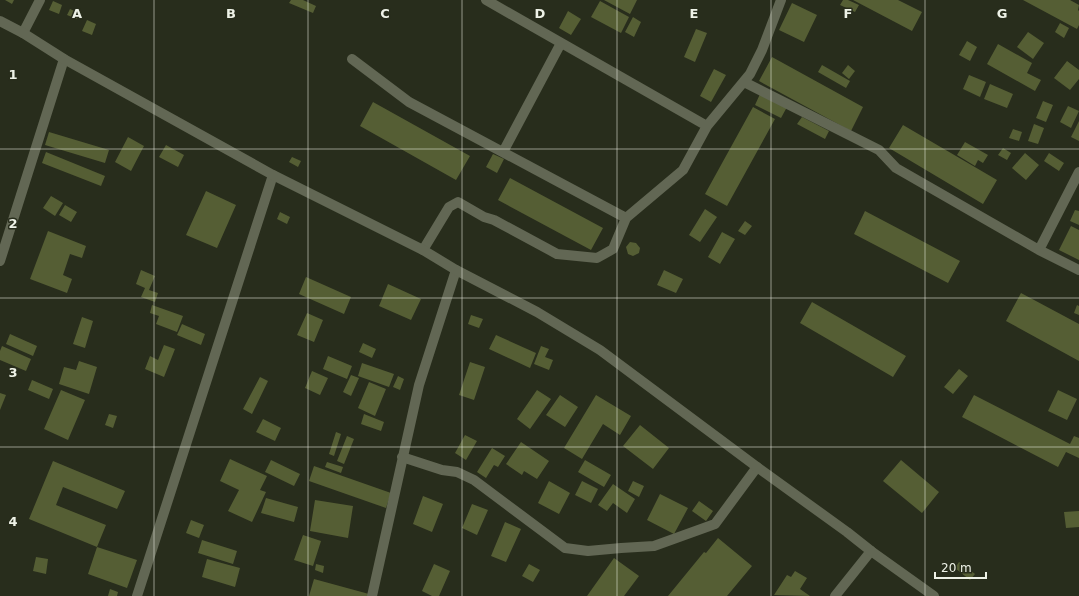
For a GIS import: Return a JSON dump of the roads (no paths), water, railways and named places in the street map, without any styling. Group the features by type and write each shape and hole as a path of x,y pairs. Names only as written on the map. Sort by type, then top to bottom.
{"street":[{"path":"23,33 40,0"},
{"path":"486,0 707,126"},
{"path":"423,250 449,207 458,202 557,254 597,258 613,249 626,218 683,170 707,126 750,74 781,0"},
{"path":"0,21 23,33 64,59 273,175 423,250 456,270 537,312 600,350 934,596"},
{"path":"503,152 561,43"},
{"path":"0,261 64,59"},
{"path":"352,59 409,102 626,218"},
{"path":"744,82 879,150 896,168 1039,250 1079,270"},
{"path":"1039,250 1079,172"},
{"path":"138,596 273,175"},
{"path":"372,596 418,385 456,270"},
{"path":"402,457 442,470 457,472 474,480 566,548 588,551 654,546 714,524 757,467"},
{"path":"835,596 871,551"}]}
